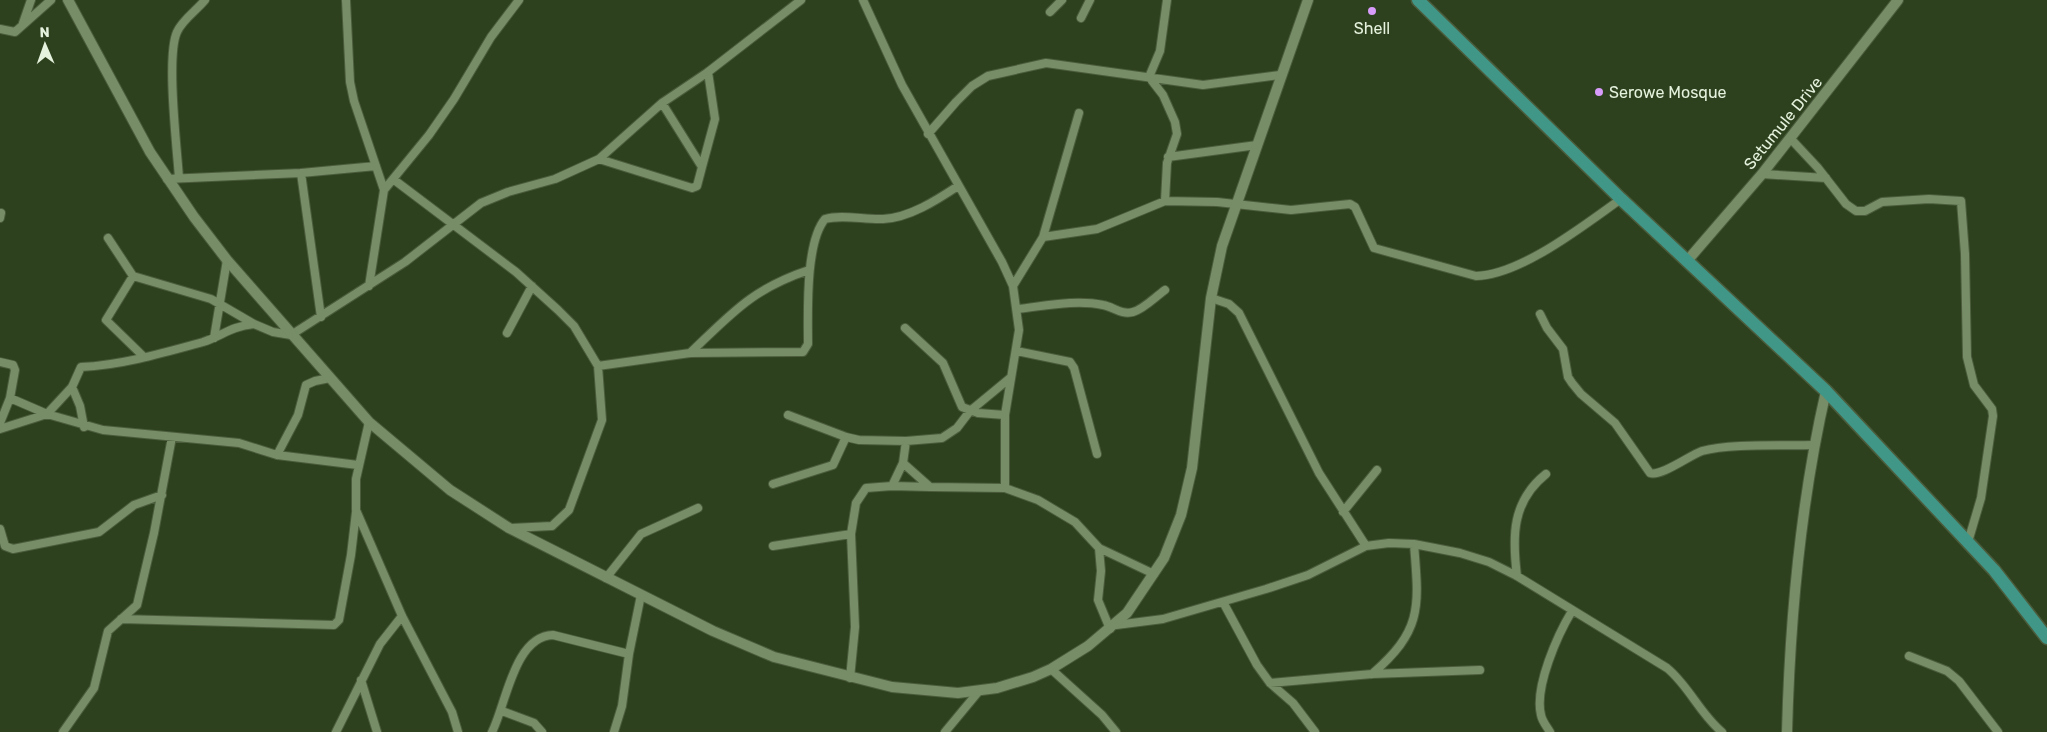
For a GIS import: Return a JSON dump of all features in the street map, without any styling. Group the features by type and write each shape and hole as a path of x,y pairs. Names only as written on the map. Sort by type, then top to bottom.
{"main road":[{"path":"1418,0 1621,199 1826,391 1968,542 1999,577 2047,638"}],"street":[{"path":"23,23 31,0"},
{"path":"0,29 12,32 51,0"},
{"path":"68,0 150,152 167,179 227,260 369,422 450,490 509,528 606,578 712,631 774,657 850,678 916,690 958,693 979,691 1019,682 1051,669 1113,627 1127,613 1154,574 1181,515 1192,468 1211,298 1222,246 1280,75 1308,0"},
{"path":"179,178 173,69 174,41 178,29 205,0"},
{"path":"346,0 350,82 354,101 384,190"},
{"path":"368,286 384,190 429,135 454,99 491,37 519,0"},
{"path":"108,238 133,276 221,303 254,324 273,332 291,335 368,286 493,197 555,179 598,159 662,103 708,72 801,0"},
{"path":"863,0 902,85 1002,262 1013,286 1018,309 1019,330 1005,415 1005,488"},
{"path":"1050,12 1062,0"},
{"path":"1081,18 1090,0"},
{"path":"1149,76 1160,51 1167,0"},
{"name":"Setumule Drive","path":"1688,260 1762,174 1898,0"},
{"path":"928,134 972,86 993,74 1046,63 1203,85 1280,75"},
{"path":"598,159 692,188 697,186 715,118 708,72"},
{"path":"1149,76 1157,86 1175,122 1177,134 1168,157 1165,172 1165,201"},
{"path":"662,103 702,167"},
{"path":"1013,286 1043,237 1079,113"},
{"path":"1790,138 1826,178 1846,204 1856,211 1865,211 1882,202 1928,199 1961,201 1965,254 1967,357 1974,385 1992,409 1993,416 1981,498 1968,542"},
{"path":"1168,157 1256,145"},
{"path":"167,179 301,173 376,166"},
{"path":"301,173 321,317"},
{"path":"1762,174 1826,178"},
{"path":"393,178 532,286 574,326 598,366 602,420 569,510 552,526 509,528"},
{"path":"598,366 690,353 802,352 806,349 809,270 818,232 825,219 885,219 900,216 941,198 958,186"},
{"path":"1043,237 1096,229 1165,201 1196,201 1291,210 1350,204 1355,207 1374,248 1465,274 1486,276 1530,258 1562,240 1621,199"},
{"path":"214,338 227,260"},
{"path":"690,353 751,296 776,283 809,270"},
{"path":"133,276 106,320 144,357"},
{"path":"507,333 532,286"},
{"path":"1018,309 1086,303 1105,305 1130,313 1136,311 1165,290"},
{"path":"1211,298 1229,304 1239,314 1259,348 1319,473 1342,512 1366,546"},
{"path":"1540,314 1547,328 1563,349 1568,377 1572,383 1581,394 1615,423 1650,473 1658,474 1703,451 1728,448 1813,445"},
{"path":"0,429 46,414 72,387 81,367 110,365 144,357 214,338 234,327 254,324"},
{"path":"905,328 939,357 958,402 962,407 970,411 1005,415"},
{"path":"1016,351 1070,362 1074,368 1097,454"},
{"path":"0,362 12,365 15,370 10,398 0,423"},
{"path":"277,455 298,415 306,384 315,380 330,378"},
{"path":"788,415 846,437 867,440 906,441 942,438 957,428 970,411 1010,378"},
{"path":"72,387 80,406 84,427"},
{"path":"1787,732 1792,602 1813,445 1826,391"},
{"path":"10,398 46,414 84,427 238,442 277,455 358,465"},
{"path":"121,619 334,625 338,623 356,510 354,492 358,465 369,422"},
{"path":"63,732 94,688 105,636 111,626 137,605 162,495 172,437"},
{"path":"773,484 833,465 846,437"},
{"path":"892,486 903,463 906,441"},
{"path":"903,463 930,487"},
{"path":"1342,512 1377,470"},
{"path":"1517,576 1513,538 1514,525 1532,489 1546,474"},
{"path":"850,678 855,626 851,534 856,503 863,491 870,487 1005,488 1038,500 1055,509 1075,522 1098,548 1154,574"},
{"path":"0,529 5,546 13,549 96,532 134,505 162,495"},
{"path":"606,578 641,534 698,508"},
{"path":"356,510 402,616 444,696 458,732"},
{"path":"773,546 851,534"},
{"path":"1113,627 1163,619 1308,575 1366,546 1389,543 1414,544 1460,553 1489,562 1517,576 1672,672 1722,732"},
{"path":"1372,674 1391,657 1405,640 1413,625 1417,606 1414,544"},
{"path":"1098,548 1101,572 1098,600 1113,627"},
{"path":"614,732 622,706 629,654 641,595"},
{"path":"1223,602 1257,665 1270,683 1293,704 1315,732"},
{"path":"1550,732 1541,716 1539,705 1542,688 1553,648 1572,611"},
{"path":"336,732 383,638 402,616"},
{"path":"492,732 502,711 508,687 516,668 530,647 541,637 553,635 629,654"},
{"path":"1909,656 1947,671 1953,676 1998,732"},
{"path":"1051,669 1102,715 1116,732"},
{"path":"1270,683 1372,674 1480,670"},
{"path":"361,680 377,732"},
{"path":"945,732 979,691"},
{"path":"502,711 534,723 542,732"}],"place":[{"name":"Shell","path":"1372,11"},
{"name":"Serowe Mosque","path":"1599,92"}]}
